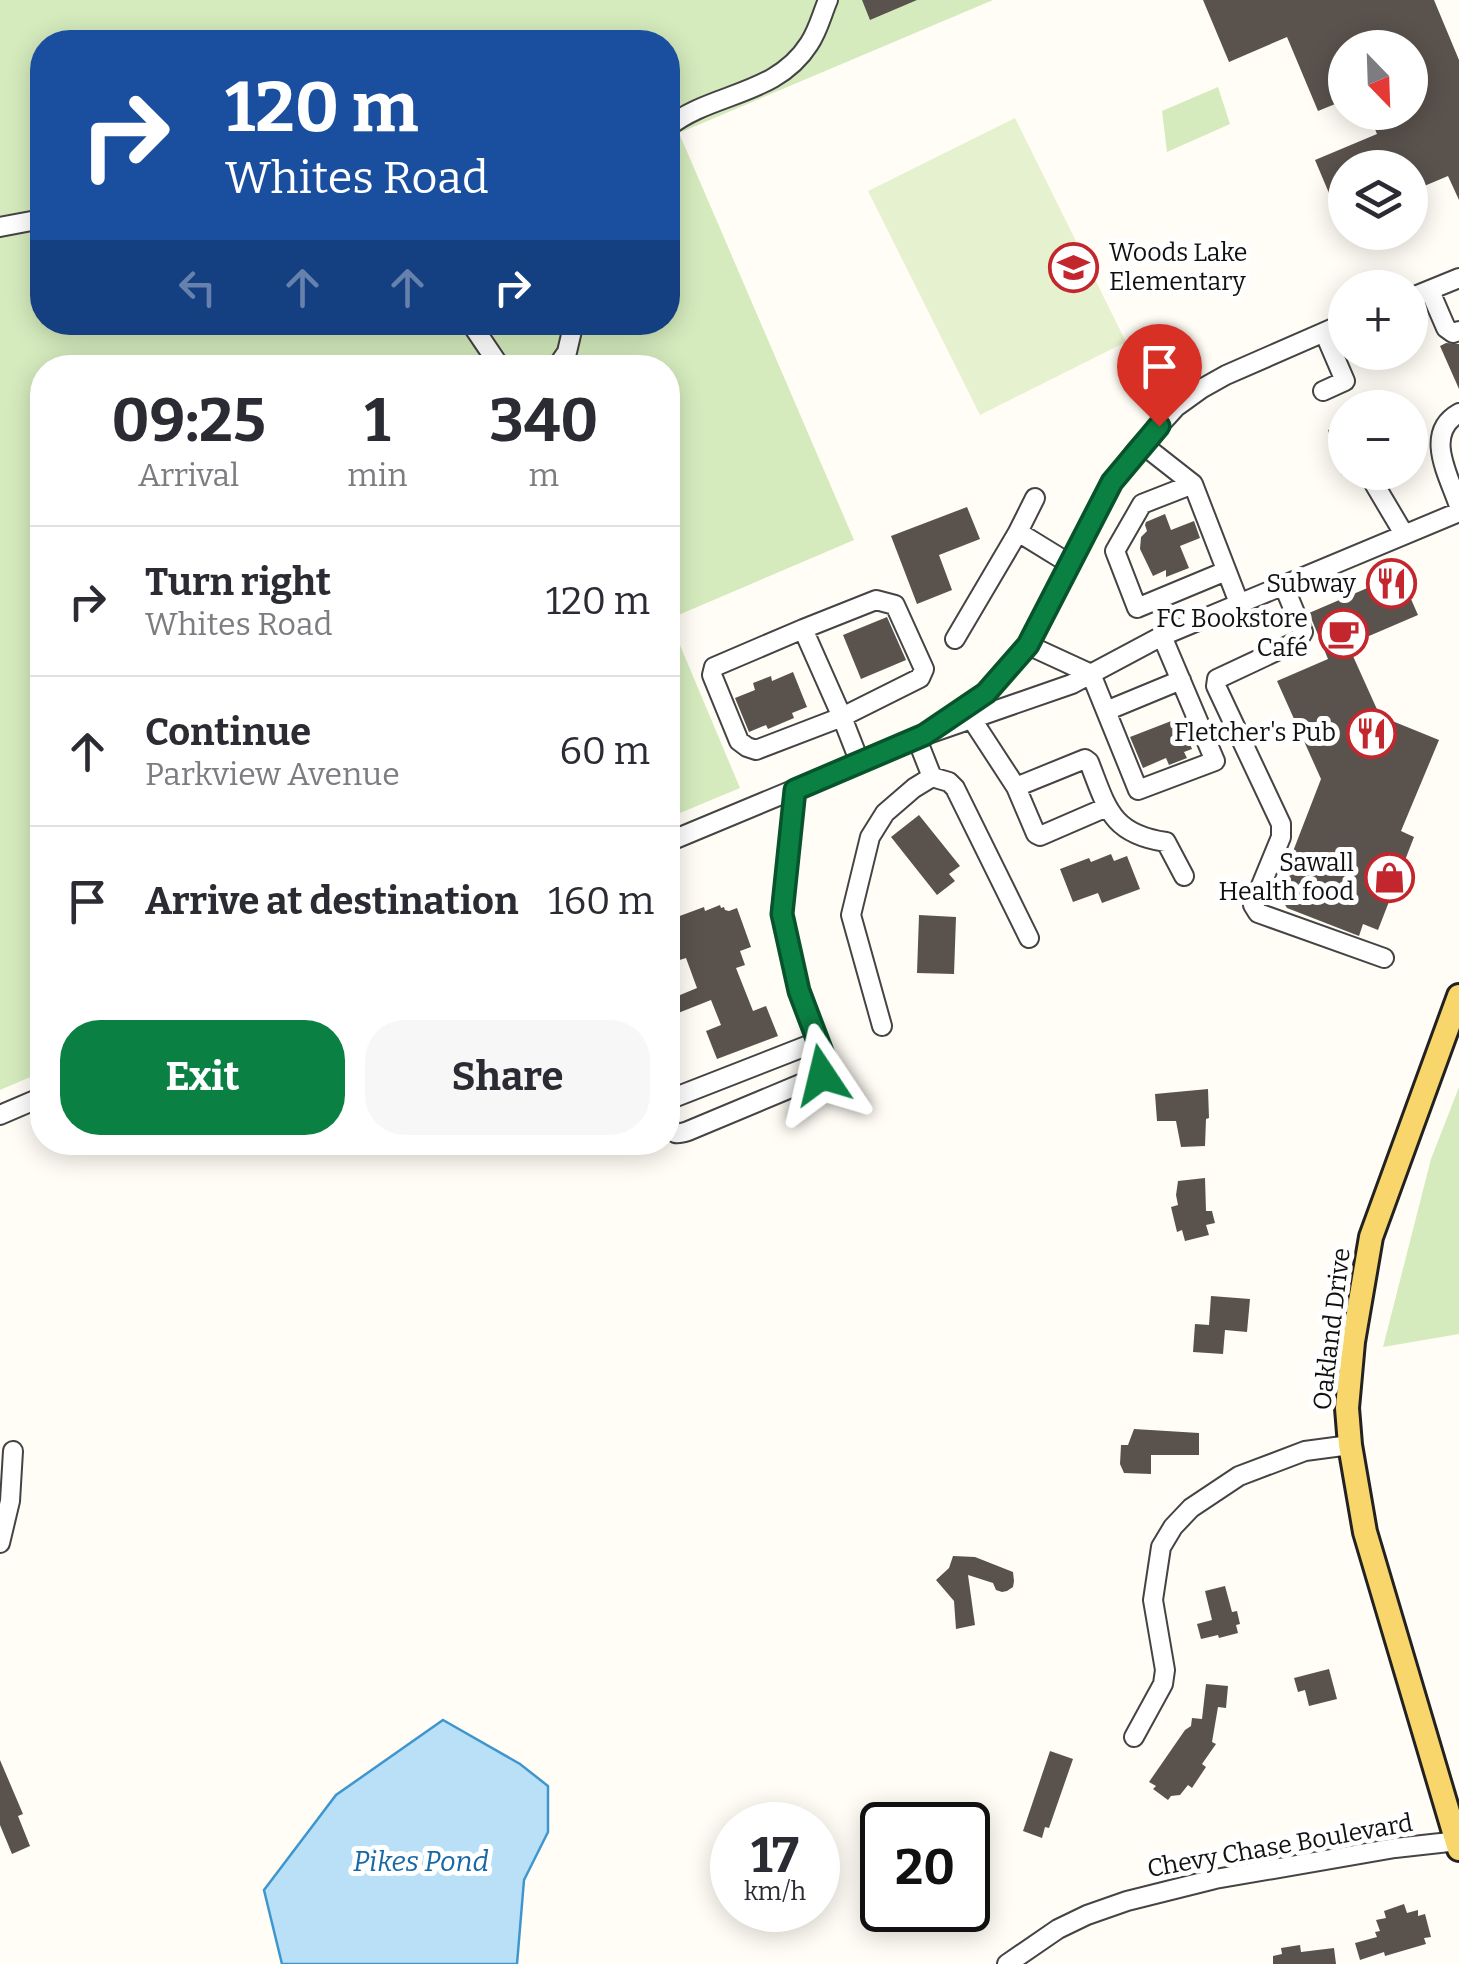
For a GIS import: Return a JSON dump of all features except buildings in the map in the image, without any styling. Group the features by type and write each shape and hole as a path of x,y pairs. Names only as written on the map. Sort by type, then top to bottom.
{"main road":[{"name":"Oakland Drive","path":"1458,1844 1365,1532 1350,1445 1348,1382 1370,1237 1459,996"}],"street":[{"path":"680,119 759,86 786,70 812,41 828,0"},
{"path":"0,227 30,221"},
{"path":"1459,278 1430,291 1446,328 1452,333 1459,330"},
{"path":"921,737 986,693 1028,645 1112,482 1176,407 1226,375 1328,330"},
{"path":"1324,332 1344,381 1324,391"},
{"path":"680,837 921,737 1072,684 1162,636 1459,509 1439,445 1442,429 1459,413"},
{"path":"1142,444 1193,484 1239,603"},
{"path":"1193,484 1142,504 1116,551 1137,608 1226,571"},
{"path":"1378,490 1404,534"},
{"path":"955,639 1034,498"},
{"path":"1018,532 1070,564"},
{"path":"1283,584 1303,632 1298,641 1217,679 1216,686 1280,824 1281,838 1253,905 1258,914 1384,958"},
{"path":"876,600 896,605 924,669 920,678 842,716 756,750 747,747 738,741 712,675 714,667 876,600"},
{"path":"803,628 860,763"},
{"path":"1028,645 1091,674 1138,790 1215,762 1162,636"},
{"path":"1106,711 1180,680"},
{"path":"972,718 1016,787 1036,834 1040,836 1107,808"},
{"path":"921,737 932,777"},
{"path":"1016,787 1085,759 1107,808 1122,827 1143,838 1166,842 1184,876"},
{"path":"882,1026 851,915 870,837 885,813 932,777 950,782 955,788 1029,938"},
{"path":"680,1134 827,1071 799,991 782,914 795,790"},
{"path":"680,1095 819,1040"},
{"path":"0,1115 30,1102"},
{"path":"1134,1737 1162,1684 1165,1670 1152,1600 1161,1546 1173,1527 1202,1500 1239,1476 1305,1451 1350,1445"},
{"path":"0,1543 10,1501 13,1451"},
{"name":"Chevy Chase Boulevard","path":"1008,1964 1058,1928 1128,1900 1234,1876 1396,1848 1458,1844"}],"green space":[{"path":"0,0 993,0 680,133 680,30 30,30 30,335 680,335 680,135 854,540 680,614 680,355 30,355 30,1077 0,1090"},
{"path":"1218,87 1230,124 1167,152 1162,111"},
{"path":"1015,118 1126,342 980,415 868,191"},
{"path":"680,645 740,788 680,813"},
{"path":"1459,1087 1459,1334 1383,1347 1431,1159"}],"water":[{"name":"Pikes Pond","path":"443,1720 520,1764 548,1786 548,1832 524,1880 517,1964 282,1964 264,1890 336,1795"}],"place":[{"name":"Woods Lake Elementary","path":"1074,267"},
{"name":"Subway","path":"1391,584"},
{"name":"FC Bookstore Café","path":"1343,633"},
{"name":"Fletcher's Pub","path":"1371,733"},
{"name":"Sawall Health food","path":"1389,877"}],"route":[{"path":"822,1075 827,1065 799,991 782,914 795,790 924,735 986,693 1028,645 1112,482 1159,426"}]}
